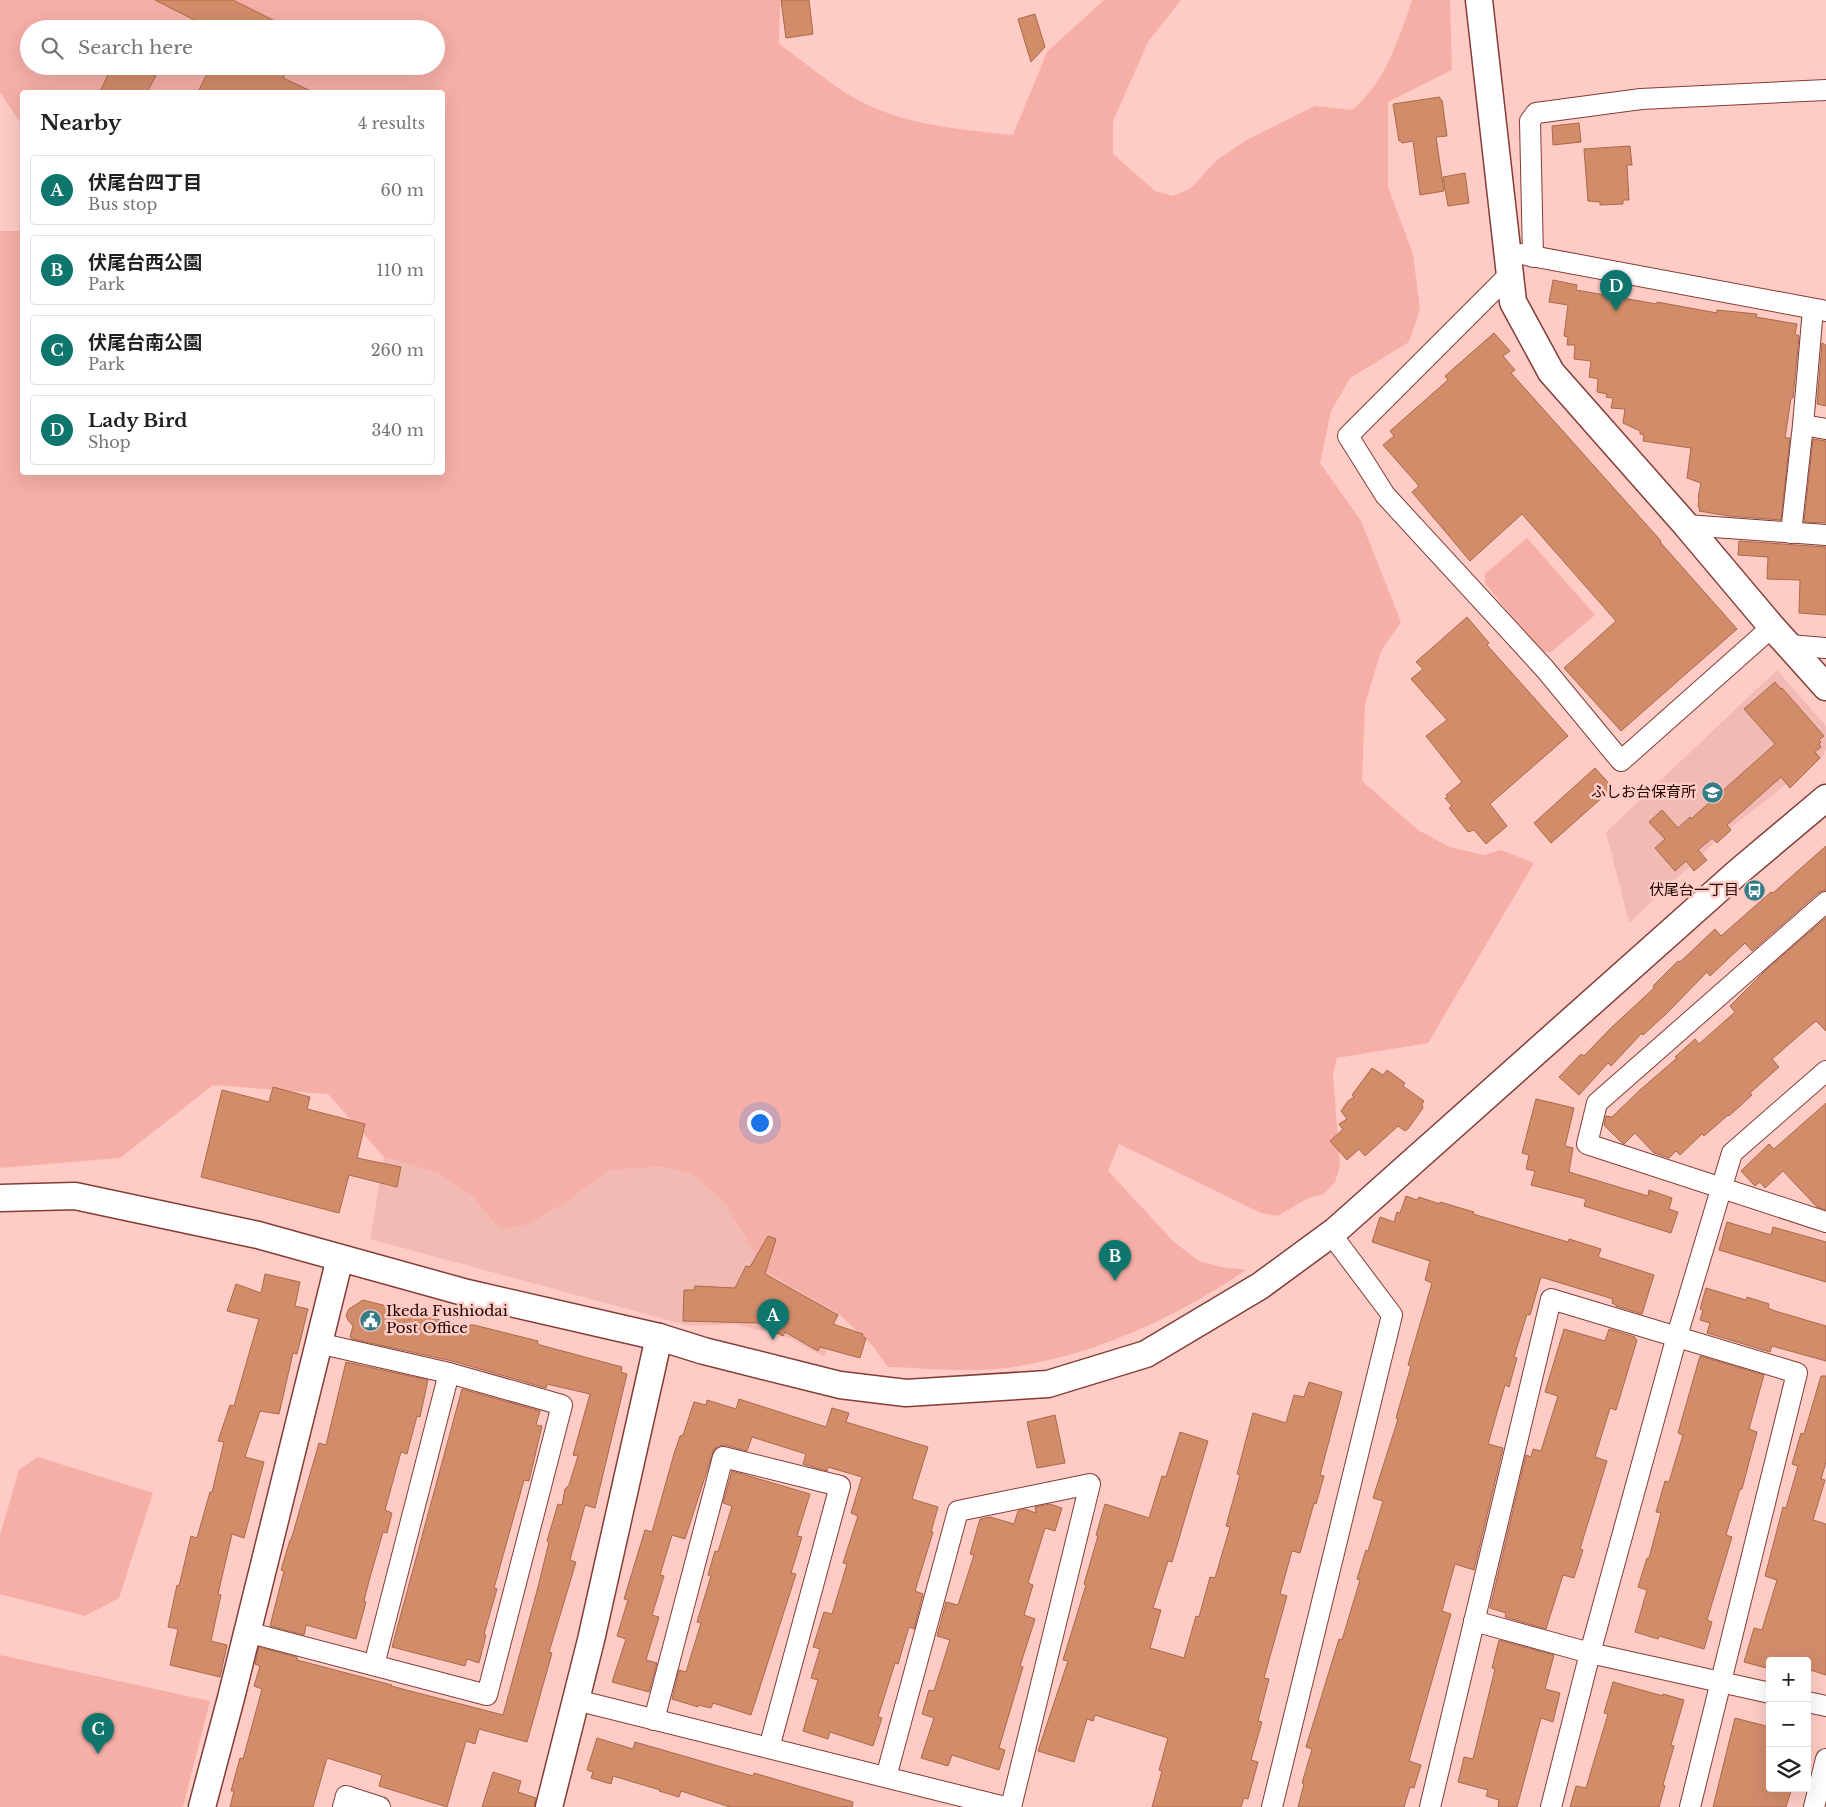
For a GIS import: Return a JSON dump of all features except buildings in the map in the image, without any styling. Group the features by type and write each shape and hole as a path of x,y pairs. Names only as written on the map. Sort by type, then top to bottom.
{"street":[{"path":"1479,0 1513,302 1551,372 1826,687"},
{"path":"1533,257 1530,121 1536,113 1641,99 1826,90"},
{"path":"1781,636 1621,761 1545,669 1385,495 1348,436 1509,263 1533,257 1820,310 1803,425 1791,533"},
{"path":"1803,425 1826,429"},
{"path":"1686,525 1826,535"},
{"path":"1781,636 1826,648"},
{"path":"0,1198 75,1196 258,1235 467,1293 659,1337 704,1351 840,1385 906,1392 1048,1384 1146,1354 1260,1286 1331,1234 1738,872 1826,798"},
{"path":"1826,902 1597,1103 1587,1144 1826,1222"},
{"path":"1551,1807 1590,1653 1677,1336 1732,1153 1826,1071"},
{"path":"1272,1807 1392,1315 1331,1234"},
{"path":"202,1807 340,1258"},
{"path":"1430,1807 1551,1299 1797,1373 1690,1807"},
{"path":"550,1807 594,1630 659,1337"},
{"path":"247,1632 486,1695 562,1405 449,1374 318,1343"},
{"path":"374,1666 449,1374"},
{"path":"654,1720 723,1457 840,1486 769,1748"},
{"path":"886,1777 958,1511 1090,1484 1011,1807"},
{"path":"1474,1621 1590,1653 1766,1692"},
{"path":"576,1700 1005,1807"},
{"path":"1811,1703 1826,1706"},
{"path":"1814,1807 1826,1759"},
{"path":"343,1807 346,1796 380,1807"}],"shaded area":[{"path":"0,0 780,0 779,44 851,96 869,106 909,120 950,128 1013,135 1047,52 1104,0 1181,0 1148,42 1113,121 1113,154 1155,191 1173,196 1190,189 1217,160 1247,140 1315,106 1352,110 1364,99 1390,60 1412,0 1450,0 1452,70 1388,102 1388,187 1413,254 1420,309 1409,342 1350,378 1331,411 1320,463 1361,521 1401,622 1381,651 1365,704 1362,781 1418,830 1449,847 1484,855 1501,850 1534,863 1428,1043 1337,1058 1333,1074 1340,1166 1335,1182 1324,1194 1308,1198 1278,1216 1261,1213 1119,1144 1108,1171 1174,1242 1199,1261 1221,1267 1246,1270 1186,1307 1154,1323 1087,1349 1053,1359 1018,1366 983,1370 959,1370 888,1367 872,1345 839,1314 765,1271 725,1203 691,1173 661,1167 609,1170 568,1201 525,1225 501,1228 493,1222 473,1196 438,1173 384,1157 328,1094 213,1085 120,1158 0,1168 0,231 20,230 20,475 445,475 445,90 20,90 20,122 0,92"},
{"path":"1527,538 1595,615 1551,652 1541,652 1485,583 1485,574"},
{"name":"ふしお台保育所","path":"1777,670 1826,726 1826,749 1824,755 1729,829 1629,923 1606,832"},
{"path":"384,1157 438,1173 473,1196 493,1222 568,1201 609,1170 662,1167 691,1173 725,1203 765,1271 839,1314 824,1357 790,1338 735,1324 690,1326 370,1239"},
{"path":"38,1457 153,1493 119,1598 85,1616 0,1594 0,1535 19,1470"},
{"path":"0,1655 210,1701 183,1807 0,1807"}],"place":[{"name":"Lady Bird","path":"1616,311"},
{"name":"ふしお台保育所","path":"1712,792"},
{"name":"伏尾台一丁目","path":"1755,890"},
{"name":"伏尾台⻄公園","path":"1115,1281"},
{"name":"Ikeda Fushiodai Post Office","path":"370,1320"},
{"name":"伏尾台四丁目","path":"773,1340"},
{"name":"伏尾台南公園","path":"98,1754"}]}
